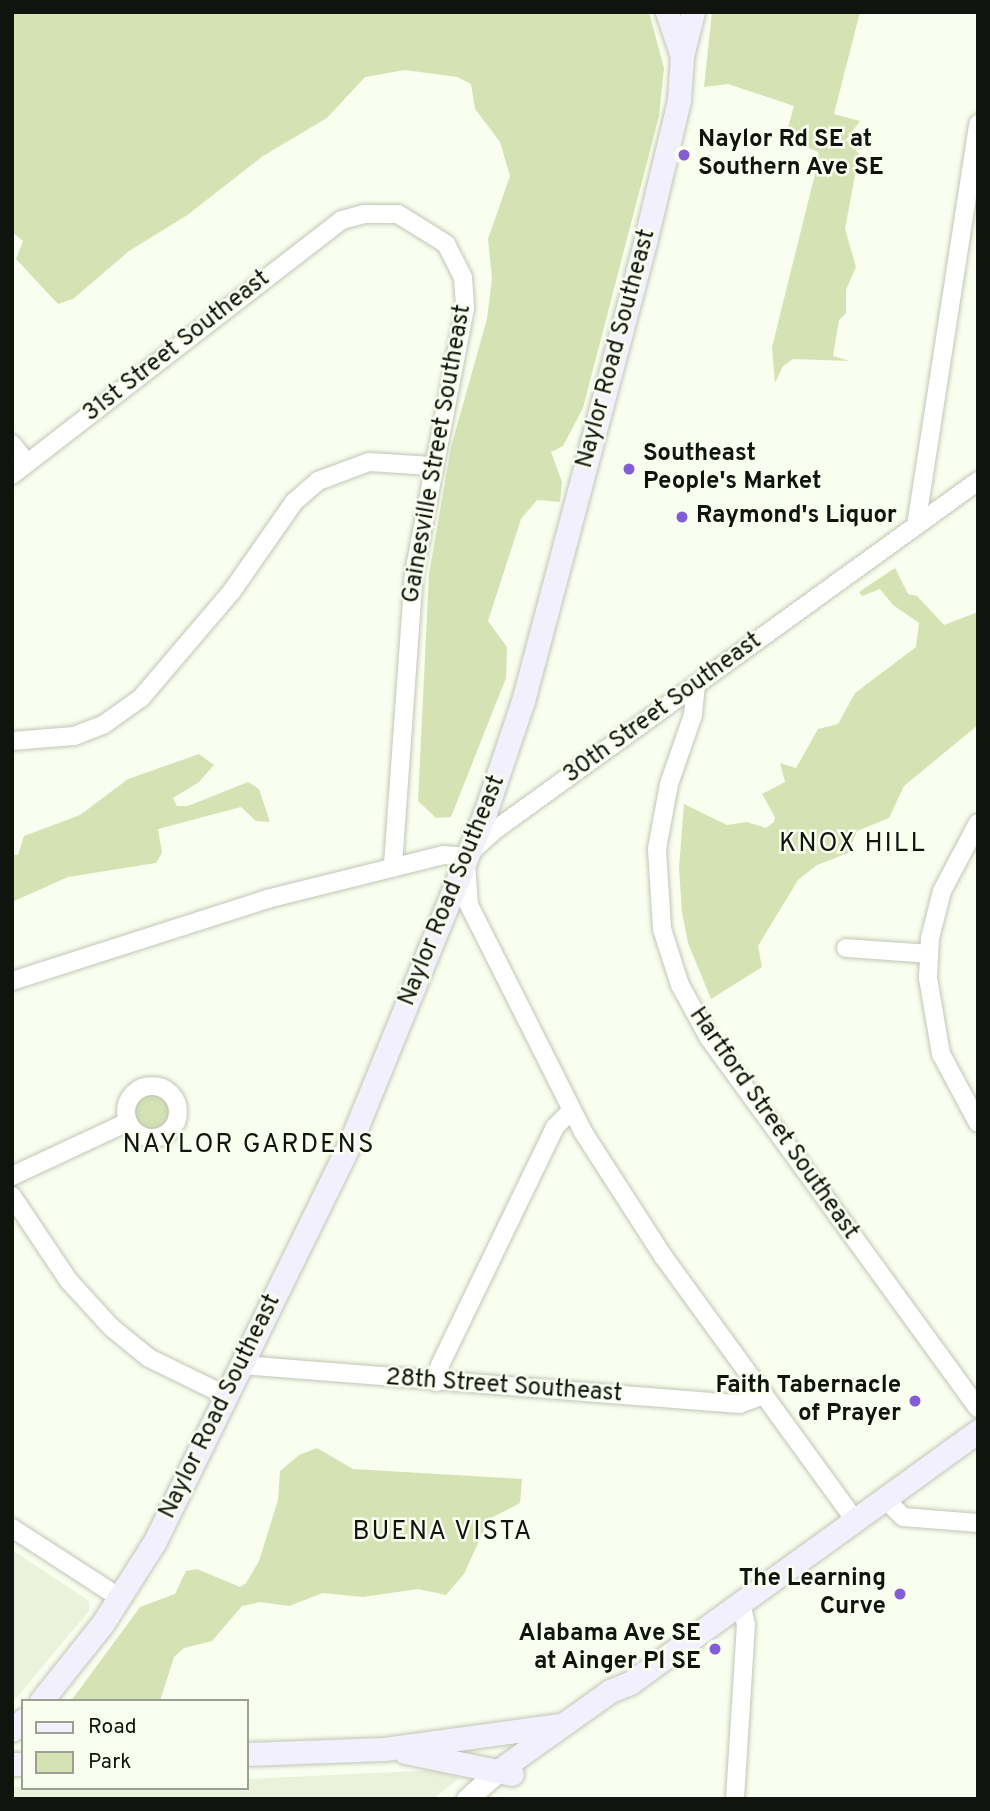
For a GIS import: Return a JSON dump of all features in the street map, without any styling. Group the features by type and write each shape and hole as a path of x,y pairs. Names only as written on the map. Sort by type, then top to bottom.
{"main road":[{"path":"667,12 682,56"},
{"name":"Naylor Road Southeast","path":"43,1699 120,1598 155,1541 227,1396 375,1087 500,772 532,670 666,159 679,100 682,56 693,12"},
{"path":"384,1749 507,1773 618,1701 630,1684 978,1432"},
{"path":"507,1773 563,1724 610,1690 630,1684"},
{"path":"248,1754 384,1749 563,1724"}],"street":[{"path":"916,526 978,124"},
{"name":"Gainesville Street Southeast","path":"342,220 375,212 409,218 436,233 458,263 465,309 432,466 414,572 393,867"},
{"name":"31st Street Southeast","path":"19,469 342,220"},
{"path":"12,444 19,469"},
{"path":"12,741 74,736 127,711 194,638 294,502 318,481 369,462 432,466"},
{"name":"30th Street Southeast","path":"465,857 495,830 978,481"},
{"name":"Hartford Street Southeast","path":"696,685 693,715 668,784 657,849 662,929 680,985 709,1038 978,1408"},
{"path":"978,823 946,880 929,954 930,1007 939,1048 955,1087 978,1124"},
{"path":"12,981 267,899 444,855 465,857 469,905 571,1111 663,1256 855,1520"},
{"path":"846,948 929,954"},
{"path":"436,1382 440,1365 555,1127 571,1111"},
{"path":"12,1176 128,1122"},
{"path":"12,1196 69,1280 111,1326 149,1358 227,1396"},
{"name":"28th Street Southeast","path":"242,1365 739,1404 764,1395"},
{"path":"885,1499 903,1517 978,1523"},
{"path":"12,1528 120,1598"},
{"path":"735,1799 746,1625 741,1602"},
{"path":"467,1799 507,1773"},
{"path":"485,1799 507,1773"}],"shaded area":[{"path":"12,1550 89,1601 89,1611 12,1703"},
{"path":"437,1770 459,1778 433,1799 12,1799 12,1787 21,1787 21,1790 248,1790 248,1779"}],"green space":[{"path":"12,12 649,12 664,68 659,116 583,408 563,446 551,452 562,482 560,502 537,500 521,519 488,621 507,647 506,678 451,817 436,818 418,801 429,574 451,447 487,319 492,279 488,239 510,176 500,142 475,109 471,84 457,77 405,70 365,77 327,118 263,156 186,216 129,251 73,299 58,304 16,259 23,241 12,232"},
{"path":"712,12 860,12 834,114 860,121 846,140 859,154 845,229 856,267 846,290 846,313 839,320 833,356 850,361 793,359 783,366 775,383 772,347 819,158 818,152 785,138 794,106 728,84 704,87"},
{"path":"895,568 908,594 917,596 944,625 978,612 978,725 904,786 889,818 857,831 848,853 817,865 798,880 758,946 762,967 711,999 688,943 682,912 679,868 684,804 727,825 747,822 766,828 774,822 775,817 762,794 785,782 780,763 796,768 818,729 838,724 855,693 916,647 919,623 893,605 880,589 862,596 859,592"},
{"path":"199,754 214,765 199,782 173,798 177,806 188,806 248,782 259,789 270,822 256,821 241,807 158,829 162,853 156,863 68,877 12,902 12,855 18,855 24,836 80,815 128,779"},
{"path":"152,1093 166,1098 171,1112 166,1126 152,1131 138,1126 133,1112 138,1098"},
{"path":"317,1448 353,1469 522,1479 520,1503 489,1519 464,1574 446,1595 418,1589 363,1597 323,1593 289,1606 260,1602 242,1606 212,1641 184,1648 174,1657 161,1699 72,1699 140,1607 175,1594 186,1571 197,1569 240,1587 246,1583 259,1561 278,1500 280,1471 299,1455"}],"place":[{"name":"Naylor Rd SE at Southern Ave SE","path":"684,155"},
{"name":"Southeast People's Market","path":"629,469"},
{"name":"Raymond's Liquor","path":"682,517"},
{"name":"Faith Tabernacle of Prayer","path":"915,1401"},
{"name":"The Learning Curve","path":"900,1594"},
{"name":"Alabama Ave SE at Ainger Pl SE","path":"715,1649"}],"district":[{"name":"KNOX HILL","path":"853,845"},
{"name":"NAYLOR GARDENS","path":"249,1146"},
{"name":"BUENA VISTA","path":"443,1533"}]}
